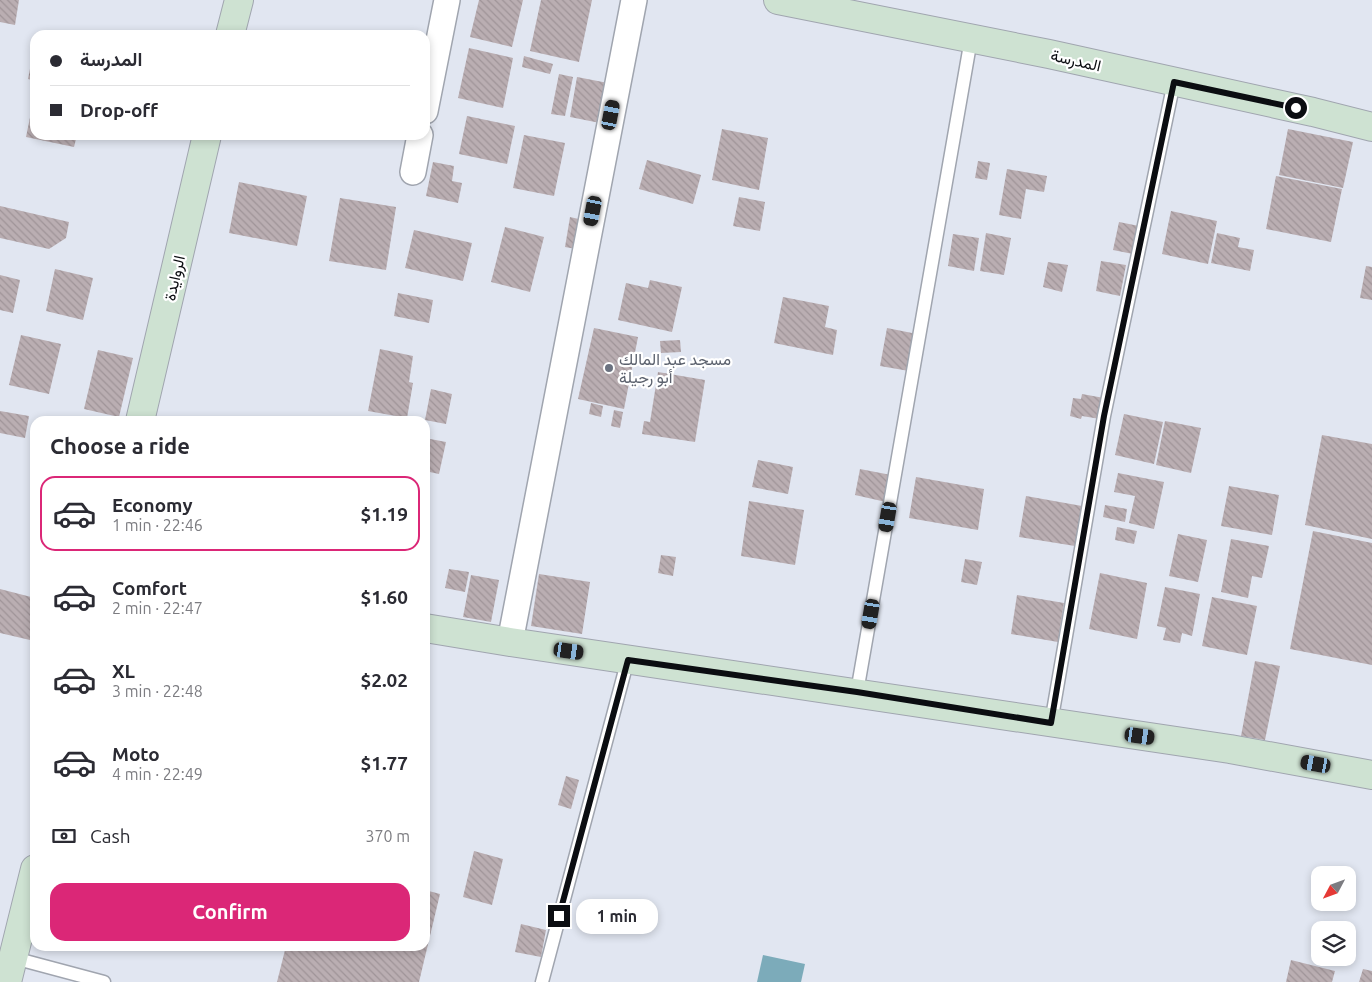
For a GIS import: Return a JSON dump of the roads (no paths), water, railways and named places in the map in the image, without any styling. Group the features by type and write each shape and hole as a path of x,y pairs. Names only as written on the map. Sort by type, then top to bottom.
{"street":[{"path":"231,30 239,0"},
{"path":"430,86 447,0"},
{"path":"510,642 634,0"},
{"name":"المدرسة","path":"778,0 1049,54 1313,112 1372,128"},
{"name":"الروايدة","path":"141,416 206,140"},
{"path":"413,172 419,140"},
{"path":"430,629 628,660 1230,748 1372,775"},
{"path":"11,970 30,890"}],"lane":[{"path":"857,692 971,39"},
{"path":"1051,723 1104,416 1174,82"},
{"path":"542,982 628,660"},
{"path":"11,970 104,982"}],"water":[{"path":"763,955 805,964 801,982 757,982"}],"place":[{"name":"مسجد عبد المالك أبو رجيلة","path":"609,368"}]}
